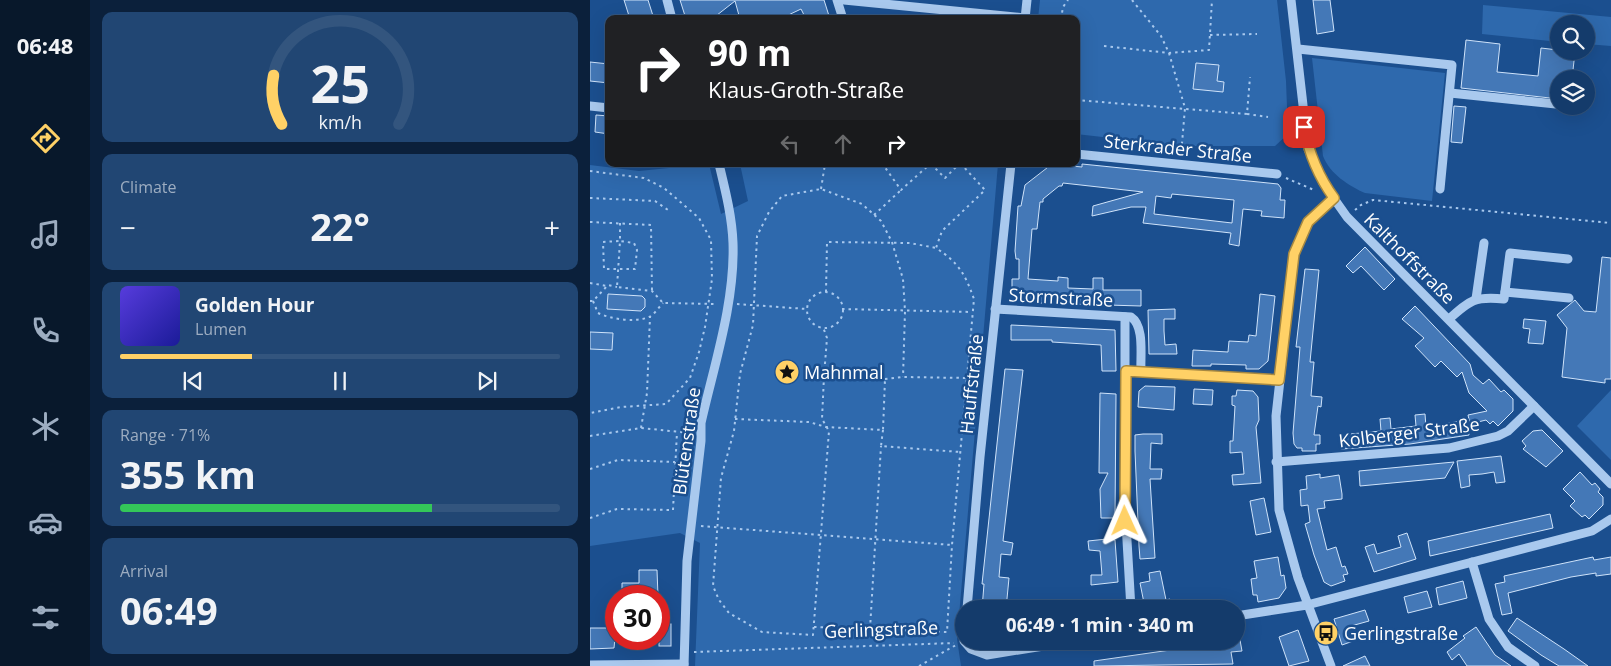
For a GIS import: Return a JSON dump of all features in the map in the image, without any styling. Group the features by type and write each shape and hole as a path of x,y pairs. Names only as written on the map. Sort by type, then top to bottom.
{"street":[{"path":"667,0 671,15"},
{"path":"837,0 842,15"},
{"path":"844,0 995,15"},
{"path":"1025,15 1027,0"},
{"name":"Kalthoffstraße","path":"1291,0 1298,49 1304,127 1308,149 1323,183 1347,217 1611,484"},
{"path":"1298,49 1452,64 1440,189"},
{"path":"1450,93 1550,103"},
{"path":"590,106 605,108"},
{"name":"Sterkrader Straße","path":"1080,154 1277,174"},
{"name":"Blütenstraße","path":"684,665 687,561 701,441 701,423 727,304 733,241 729,206 720,167"},
{"name":"Hauffstraße","path":"968,600 995,309 1011,167"},
{"path":"1331,666 1307,606 1289,552 1279,510 1276,416 1294,254 1308,222 1334,198"},
{"path":"1476,299 1484,243"},
{"path":"1449,319 1466,303 1476,299 1482,297 1504,299 1510,253 1568,259"},
{"path":"1505,292 1568,298"},
{"name":"Stormstraße","path":"995,309 1125,317 1136,321 1139,328 1141,372"},
{"name":"Stormstraße","path":"1125,317 1125,506 1130,600"},
{"path":"1126,371 1279,380"},
{"name":"Kolberger Straße","path":"1276,462 1449,448 1476,443 1508,431 1534,406"},
{"path":"1245,615 1307,606 1592,531 1611,519"},
{"path":"1472,562 1489,619 1508,647 1535,666"},
{"name":"Gerlingstraße","path":"971,650 987,655 1018,650"},
{"path":"590,665 684,665"}],"path":[{"path":"1062,15 1063,7 1068,0"},
{"path":"1132,0 1161,36 1169,53 1185,108 1180,164"},
{"path":"1104,46 1169,53 1209,50 1212,0"},
{"path":"1210,35 1257,34"},
{"path":"1247,114 1250,77"},
{"path":"1080,100 1185,108 1268,117"},
{"path":"821,189 825,167"},
{"path":"885,167 901,190"},
{"path":"874,215 927,167"},
{"path":"933,167 945,178 957,167"},
{"path":"936,248 942,231 967,204 985,190 963,167"},
{"path":"590,171 644,178 664,188 699,218 711,240 712,279 705,327 690,378 666,404 590,413"},
{"path":"1277,174 1318,191"},
{"path":"823,327 838,322 842,309 836,296 826,292 815,295 807,309 810,320 823,327 827,338 822,420 829,431 813,635 762,632 729,613 719,600 713,586 721,478 734,431 740,374 749,341 755,306 757,236 769,212 782,196 821,189 862,204 881,221 892,242 904,278 903,377"},
{"path":"590,198 655,200 671,212"},
{"path":"1347,217 1361,205 1373,200 1611,223"},
{"path":"590,222 651,225 652,291"},
{"path":"618,287 620,223"},
{"path":"620,241 634,243 637,250 634,269 618,270 604,269 602,258 603,242 620,241"},
{"path":"814,627 947,632 952,545 974,299 966,275 953,259 936,248 892,242 827,242 826,292"},
{"path":"590,283 652,291 663,303 727,304 807,309"},
{"path":"608,286 592,301 598,313 607,317 633,319 650,317"},
{"path":"641,428 645,406 650,317 663,303"},
{"path":"842,309 973,312"},
{"path":"824,376 885,379 903,377 967,378"},
{"path":"870,630 885,379"},
{"path":"734,419 810,422 826,427 883,430"},
{"path":"590,436 641,428 690,432 690,442"},
{"path":"590,518 617,509 673,510 677,432"},
{"path":"882,446 961,452"},
{"path":"590,469 618,460 675,462"},
{"path":"691,526 952,545"},
{"name":"Gerlingstraße","path":"683,651 955,642"},
{"path":"919,666 955,646"}],"shaded area":[{"path":"1040,0 1277,0 1286,81 1288,134 1275,146 1182,146 1080,134 1080,15 1038,15"},
{"path":"1483,5 1590,15 1550,15 1550,41 1482,34"},
{"path":"1595,16 1611,17 1611,46 1595,45"},
{"path":"1312,58 1445,73 1432,201 1365,193 1335,174 1323,156"},
{"path":"590,165 639,171 679,167 710,167 721,214 748,201 741,167 998,167 960,600 955,600 955,650 959,650 961,666 695,666 700,543 680,533 590,546"},
{"path":"1611,390 1611,460 1577,426"}],"building":[{"path":"624,0 648,0 653,15 629,15"},
{"path":"680,0 824,0 829,15 804,15 801,9 788,15 739,15 735,1 717,15 685,15"},
{"path":"1313,0 1330,0 1334,31 1317,34"},
{"path":"1466,40 1500,44 1497,72 1538,76 1541,48 1550,49 1550,60 1574,60 1573,70 1550,70 1550,98 1461,88"},
{"path":"590,62 605,64 605,83 590,81"},
{"path":"1196,63 1219,65 1217,81 1224,82 1223,92 1193,89"},
{"path":"1454,106 1466,107 1462,143 1451,142"},
{"path":"596,115 605,116 605,133 595,132"},
{"path":"1082,164 1278,184 1281,188 1280,200 1285,200 1284,218 1261,216 1262,211 1243,209 1239,246 1229,244 1231,233 1143,223 1146,207 1131,207 1092,216 1093,206 1143,192 1063,183 1062,186 1059,186 1043,199 1043,202 1040,202 1037,229 1032,229 1028,279 1058,281 1058,277 1068,278 1068,288 1093,289 1093,278 1103,278 1103,290 1141,290 1141,306 1040,303 1017,300 1012,294 1012,279 1019,279 1019,259 1016,259 1015,251 1018,206 1021,206 1025,185 1048,167 1082,167","holes":["1172,194 1234,200 1232,223 1154,214 1156,196 1171,198"]},
{"path":"1365,247 1395,279 1384,290 1361,266 1353,273 1346,266"},
{"path":"1602,257 1611,258 1611,379 1605,379 1605,383 1562,377 1567,328 1557,315 1575,300 1584,311 1596,312"},
{"path":"1305,269 1319,270 1310,362 1314,362 1311,396 1322,397 1321,407 1318,406 1314,435 1320,435 1320,444 1316,444 1316,451 1302,451 1302,448 1297,448 1294,444 1293,433 1300,347 1296,347"},
{"path":"608,294 642,296 645,299 645,307 641,311 607,309"},
{"path":"1260,294 1275,296 1268,361 1259,369 1246,369 1246,365 1211,364 1211,366 1192,366 1193,350 1228,352 1229,341 1248,342 1249,335 1256,336"},
{"path":"1415,306 1470,364 1473,375 1483,384 1489,379 1501,392 1504,390 1513,399 1513,411 1498,426 1493,421 1490,424 1486,420 1470,424 1468,415 1487,411 1469,393 1462,372 1457,377 1441,361 1435,367 1415,346 1424,338 1402,319"},
{"path":"1175,309 1175,319 1164,319 1164,331 1165,345 1176,344 1177,354 1149,354 1148,310"},
{"path":"1524,319 1546,321 1543,344 1528,343 1530,329 1523,328"},
{"path":"1011,325 1115,330 1116,371 1102,371 1101,345 1052,342 1052,340 1011,340"},
{"path":"590,332 613,333 612,350 590,349"},
{"path":"1005,369 1023,370 1003,541 1013,543 1011,555 1001,554 999,577 1009,578 1007,600 983,600 984,584 982,584"},
{"path":"1145,386 1175,387 1174,410 1138,407 1139,391"},
{"path":"1194,389 1213,390 1212,405 1193,404"},
{"path":"1237,390 1253,391 1258,397 1259,420 1256,427 1261,483 1233,485 1232,475 1244,474 1242,452 1230,453 1230,441 1233,441 1235,406 1232,405 1232,396 1236,396"},
{"path":"1100,393 1116,394 1115,518 1101,518 1100,489 1108,473 1099,473"},
{"path":"1425,414 1426,427 1467,420 1469,435 1410,444 1341,449 1340,435 1381,431 1380,419 1390,418 1391,429 1416,426 1415,415"},
{"path":"1542,430 1563,451 1546,467 1523,449 1526,446 1522,441 1533,431"},
{"path":"1162,434 1162,444 1151,443 1150,469 1162,469 1161,479 1150,479 1155,558 1140,559 1135,435"},
{"path":"1501,456 1505,482 1496,483 1494,472 1469,475 1470,486 1461,488 1457,461"},
{"path":"1454,462 1445,478 1360,486 1359,471"},
{"path":"1580,472 1592,485 1595,483 1600,489 1598,492 1603,497 1603,505 1589,519 1585,515 1582,517 1570,506 1575,501 1563,489"},
{"path":"1320,474 1320,478 1339,475 1342,494 1342,499 1324,501 1325,508 1317,509 1327,550 1336,547 1342,567 1345,566 1348,574 1343,575 1345,581 1331,586 1324,582 1305,524 1310,522 1308,505 1301,506 1300,490 1307,489 1306,476"},
{"path":"1264,498 1271,532 1256,535 1250,501"},
{"path":"1550,514 1553,528 1430,556 1428,541"},
{"path":"1407,533 1416,559 1374,572 1365,547 1374,544 1377,554 1401,547 1398,536"},
{"path":"1115,540 1118,582 1091,585 1091,575 1102,575 1100,551 1089,550 1088,541"},
{"path":"1278,557 1281,576 1284,575 1286,588 1279,598 1258,602 1257,595 1253,595 1251,579 1257,578 1254,561"},
{"path":"1593,557 1594,560 1611,557 1611,574 1596,576 1596,573 1571,577 1508,593 1512,613 1502,615 1495,584 1505,582 1504,576"},
{"path":"639,570 657,570 658,585 622,585 622,583 639,583"},
{"path":"1160,571 1166,600 1143,600 1140,583 1150,581 1149,573"},
{"path":"1463,581 1467,598 1439,605 1436,588"},
{"path":"1427,591 1432,607 1408,613 1404,597"},
{"path":"1365,610 1369,621 1351,626 1356,640 1342,645 1334,619"},
{"path":"1517,618 1588,666 1559,666 1541,655 1508,631"},
{"path":"670,624 671,624 670,646"},
{"path":"1476,627 1495,655 1511,666 1467,666 1459,654 1452,660 1447,652 1465,638 1463,636"},
{"path":"590,628 605,628 605,648 590,649"},
{"path":"1298,630 1309,661 1289,666 1279,637"},
{"path":"1170,650 1242,651 1231,652 1233,664 1094,666 1094,661"},
{"path":"1365,656 1370,666 1343,666"}],"place":[{"name":"Mahnmal","path":"787,372"},
{"name":"Gerlingstraße","path":"1326,633"}],"route":[{"path":"1125,521 1126,371 1279,380 1294,254 1308,222 1334,198 1323,183 1313,162 1308,149 1304,127"}]}
